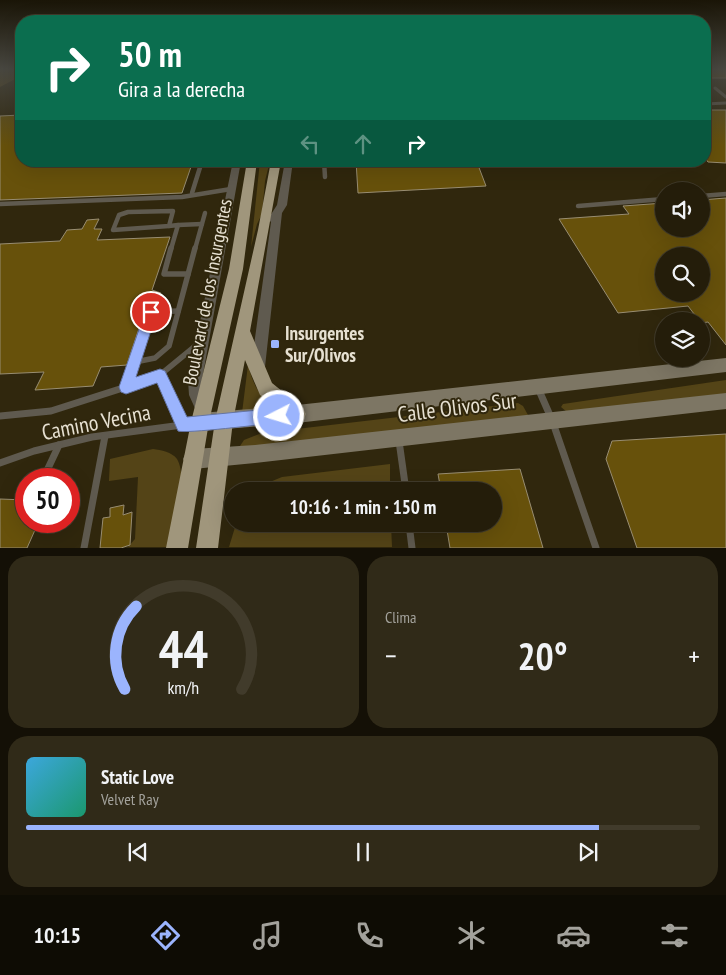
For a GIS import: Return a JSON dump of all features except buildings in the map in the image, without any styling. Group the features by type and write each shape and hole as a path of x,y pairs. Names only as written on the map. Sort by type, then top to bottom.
{"highway":[{"name":"Boulevard de los Insurgentes","path":"177,548 193,459 196,419 236,269 251,167"},
{"path":"206,548 224,420 264,230 275,167"},
{"path":"243,331 266,390 297,414"}],"main road":[{"name":"Calle Olivos Sur","path":"196,419 224,420 297,414 538,388 726,365"},
{"name":"Calle Olivos Sur","path":"193,459 726,401"}],"street":[{"path":"196,419 195,380 236,167"},
{"path":"257,371 277,214 284,196 288,167"},
{"path":"264,230 277,214"}],"lane":[{"path":"711,104 726,104"},
{"path":"192,194 200,167"},
{"path":"324,167 324,177"},
{"path":"0,204 182,196 231,189"},
{"path":"710,195 726,194"},
{"path":"578,206 655,200"},
{"path":"169,226 173,211 128,212 119,214 113,230 202,224"},
{"path":"135,362 150,361 164,353 169,346 205,213"},
{"path":"178,226 164,274 188,274"},
{"path":"126,387 151,312 178,311"},
{"path":"0,416 51,411 160,376 203,340"},
{"path":"160,376 196,419"},
{"path":"538,388 552,420 596,548"},
{"name":"Camino Vecina","path":"0,463 34,451 59,445 196,419"},
{"path":"84,548 105,436"},
{"path":"399,438 405,482"},
{"path":"48,468 59,445"},
{"path":"411,532 412,548"}],"shaded area":[{"path":"259,167 268,167 265,181 262,214 257,224 251,247"},
{"path":"248,365 258,390 266,401 277,410 242,413"},
{"path":"726,380 726,394 567,412 561,407 563,404"},
{"path":"518,403 523,406 528,415 525,417 238,449 244,440 262,433"},
{"path":"153,449 172,455 177,459 180,467 180,502 172,547 128,547 135,539 138,477 109,481 110,459"},
{"path":"390,464 390,482 270,482 282,477"},
{"path":"234,532 391,532 392,547 229,547"}],"place":[{"name":"Insurgentes Sur/Olivos","path":"275,344"}],"route":[{"path":"151,312 126,387 160,376 184,425 279,416"}]}
